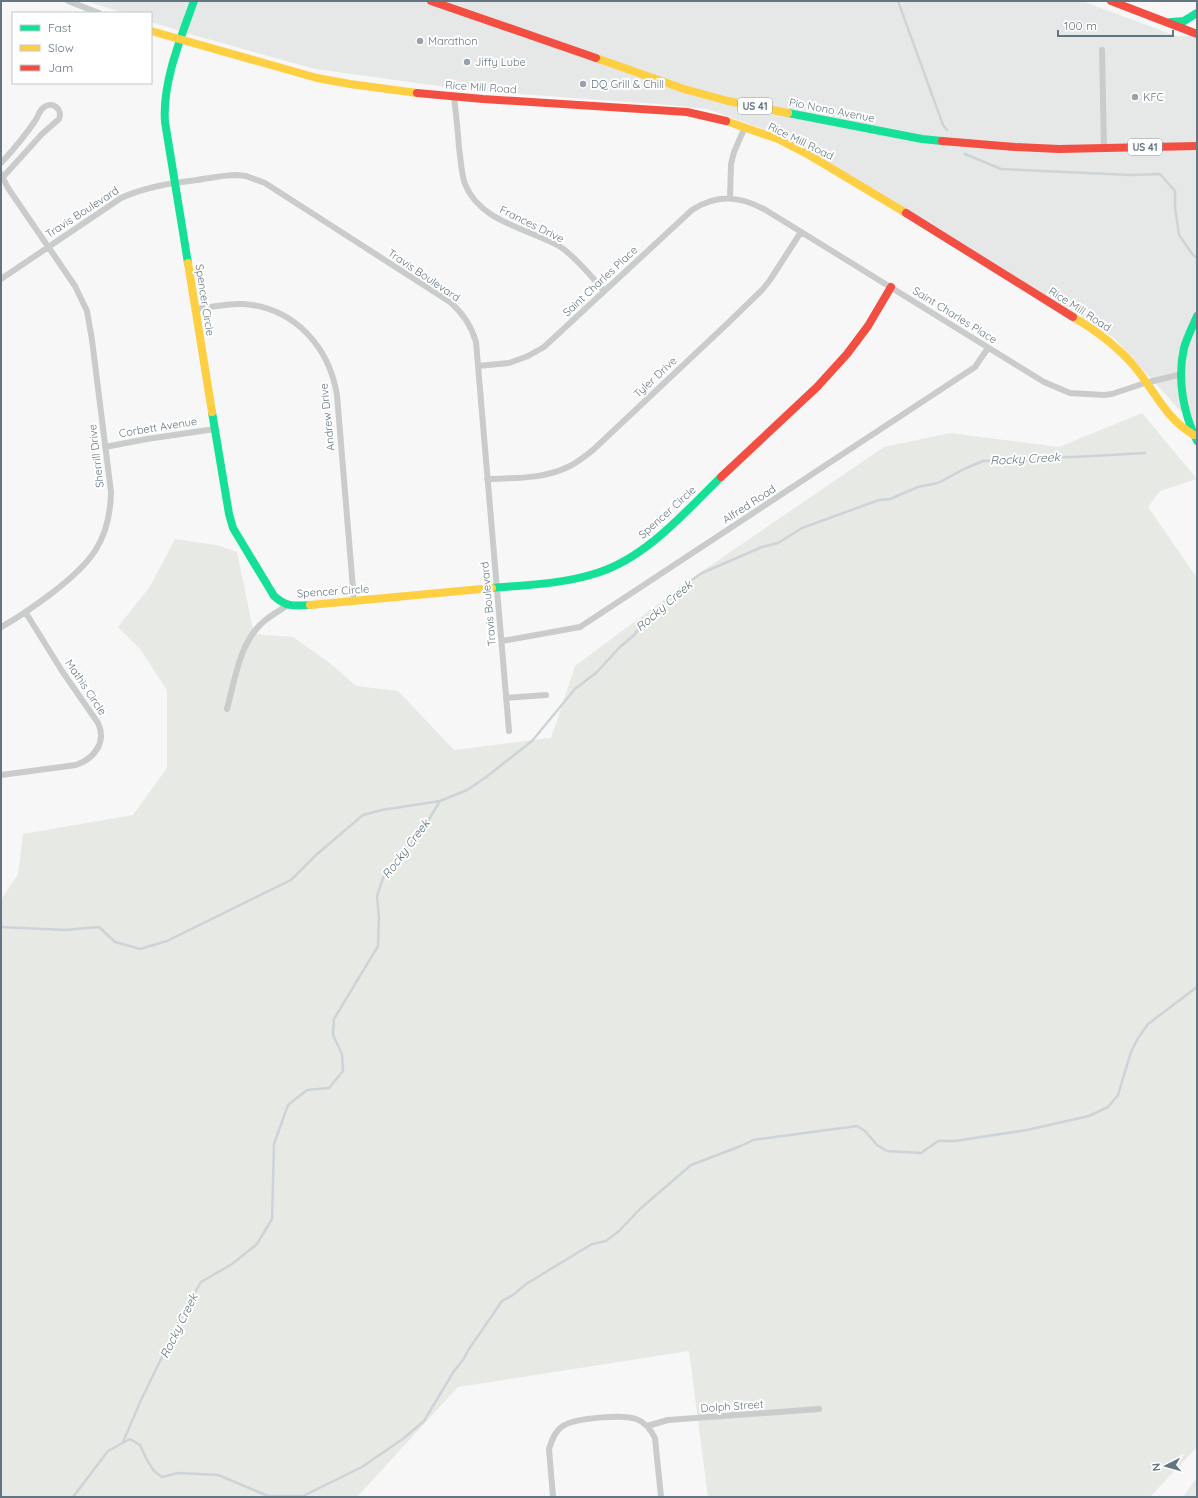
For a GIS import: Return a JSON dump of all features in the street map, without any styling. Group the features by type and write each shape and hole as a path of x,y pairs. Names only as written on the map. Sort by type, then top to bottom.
{"main road":[{"name":"Spencer Circle","path":"194,1 180,39 164,108 229,514 233,528 274,596 277,600 288,605 296,606 563,582 580,579 598,573 626,560 654,541 817,387 847,354 868,326 891,287"},
{"name":"Pio Nono Avenue","path":"431,1 475,18 618,65 684,89 728,101 922,139 1015,147 1104,148 1197,146"},
{"path":"1111,1 1197,34"},
{"path":"1166,21 1184,21 1197,13"},
{"name":"Rice Mill Road","path":"152,31 237,57 326,80 414,93 454,97 687,112 719,119 745,127 784,142 864,187 1101,334 1115,345 1137,371 1163,409 1175,423 1195,438"},
{"path":"1195,438 1188,420 1181,382 1184,349 1197,316"}],"street":[{"path":"68,1 96,12"},
{"path":"1102,50 1104,148"},
{"name":"Frances Drive","path":"454,97 461,167 465,184 476,202 486,212 560,247 571,256 604,291"},
{"path":"1,163 36,120 42,108 49,105 55,105 60,113 59,119 42,134 2,176"},
{"path":"730,198 731,164 734,152 745,127"},
{"name":"Travis Boulevard","path":"1,278 121,198 150,187 176,182 237,175 246,176 265,183 450,302 463,314 473,331 476,342 509,731"},
{"name":"Sherrill Drive","path":"1,627 26,613 82,568 95,552 102,537 108,522 110,505 110,485 87,310 75,286 8,188 2,176"},
{"name":"Saint Charles Place","path":"478,366 509,363 528,356 544,347 692,210 715,200 730,198 741,199 758,206 1044,382 1070,393 1089,395 1112,394 1145,383 1182,374"},
{"name":"Tyler Drive","path":"487,479 532,477 553,473 571,466 593,450 762,290 801,232"},
{"name":"Andrew Drive","path":"196,309 233,304 245,304 274,311 298,326 315,342 324,354 333,374 337,395 354,601"},
{"name":"Alfred Road","path":"502,641 580,627 975,367 988,348"},
{"name":"Corbett Avenue","path":"105,446 147,438 215,429"},
{"path":"227,709 243,650 247,641 261,624 270,616 288,605"},
{"name":"Mathis Circle","path":"1,775 76,765 85,762 93,756 98,749 100,742 101,731 98,723 62,671 26,613"},
{"path":"506,698 546,695"},
{"name":"Dolph Street","path":"647,1426 668,1420 819,1409"},
{"path":"552,1497 549,1449 555,1435 563,1426 576,1421 620,1417 636,1418 647,1426 655,1438 661,1497"}],"shaded area":[{"path":"86,1 1082,1 1176,36 1197,36 1197,429 1114,338 927,222 783,136 707,109 475,91 315,69 152,22 152,12 121,12"},
{"path":"1142,413 1197,479 1160,491 1148,507 1197,578 1197,1447 1150,1497 708,1497 689,1351 458,1387 357,1497 1,1497 1,900 18,874 23,834 133,815 167,768 167,690 140,649 118,627 151,585 175,539 216,545 237,552 254,634 293,637 331,664 356,686 398,691 454,750 551,738 575,666 704,570 884,447 950,433 1059,447"},
{"path":"1197,1477 1197,1497 1183,1497"}],"waterway":[{"path":"898,1 943,125 947,130"},
{"path":"965,154 1001,169 1131,175 1160,174 1175,191 1175,207 1179,235 1193,255 1197,258"},
{"name":"Rocky Creek","path":"1,927 65,930 99,927 115,942 140,949 167,941 291,880 316,855 363,815 382,810 440,801 467,790 485,778 532,741 575,689 596,673 619,648 634,635 649,616 684,585 702,573 762,547 778,543 802,528 879,500 890,499 918,487 938,483 983,461 1041,460 1057,457 1145,453"},
{"name":"Rocky Creek","path":"123,1442 141,1400 186,1308 201,1282 232,1264 257,1244 272,1219 274,1144 288,1105 307,1090 329,1088 343,1071 342,1054 333,1035 334,1019 378,946 379,918 377,896 383,878 423,829 440,801"},
{"path":"73,1497 108,1451 130,1439 140,1445 154,1471 162,1477 178,1473 218,1475 268,1496 303,1496 362,1467 404,1438 424,1421 454,1371 463,1360 502,1301 513,1295 526,1284 592,1244 606,1241 619,1231 640,1209 691,1165 753,1140 857,1126 865,1131 877,1145 887,1151 921,1153 938,1141 955,1141 1027,1130 1089,1116 1108,1107 1118,1095 1131,1052 1138,1038 1148,1024 1197,987"}],"traffic: fast":[{"path":"188,263 165,122 165,107 169,76 194,1"},
{"path":"1171,22 1184,21 1197,13"},
{"path":"788,113 922,139 942,141"},
{"path":"1197,316 1184,348 1181,371 1181,383 1185,407 1197,441"},
{"path":"212,412 229,514 233,528 274,596 286,604 299,606 310,605"},
{"path":"492,588 545,584 571,580 597,573 615,566 632,557 664,532 721,477"}],"traffic: slow":[{"path":"152,31 317,78 417,93"},
{"path":"596,58 684,89 728,101 788,113"},
{"path":"726,121 778,139 809,155 906,213"},
{"path":"188,263 212,412"},
{"path":"1073,317 1098,333 1120,351 1134,366 1175,421 1194,435"},
{"path":"310,605 492,588"}],"traffic: jam":[{"path":"431,1 596,58"},
{"path":"1111,1 1197,34"},
{"path":"417,93 483,99 687,112 726,121"},
{"path":"942,141 1059,149 1197,146"},
{"path":"906,213 1073,317"},
{"path":"721,477 817,387 847,354 868,326 891,287"}],"place":[{"name":"Marathon","path":"420,41"},
{"name":"Jiffy Lube","path":"467,62"},
{"name":"DQ Grill & Chill","path":"583,84"},
{"name":"KFC","path":"1135,97"}]}
